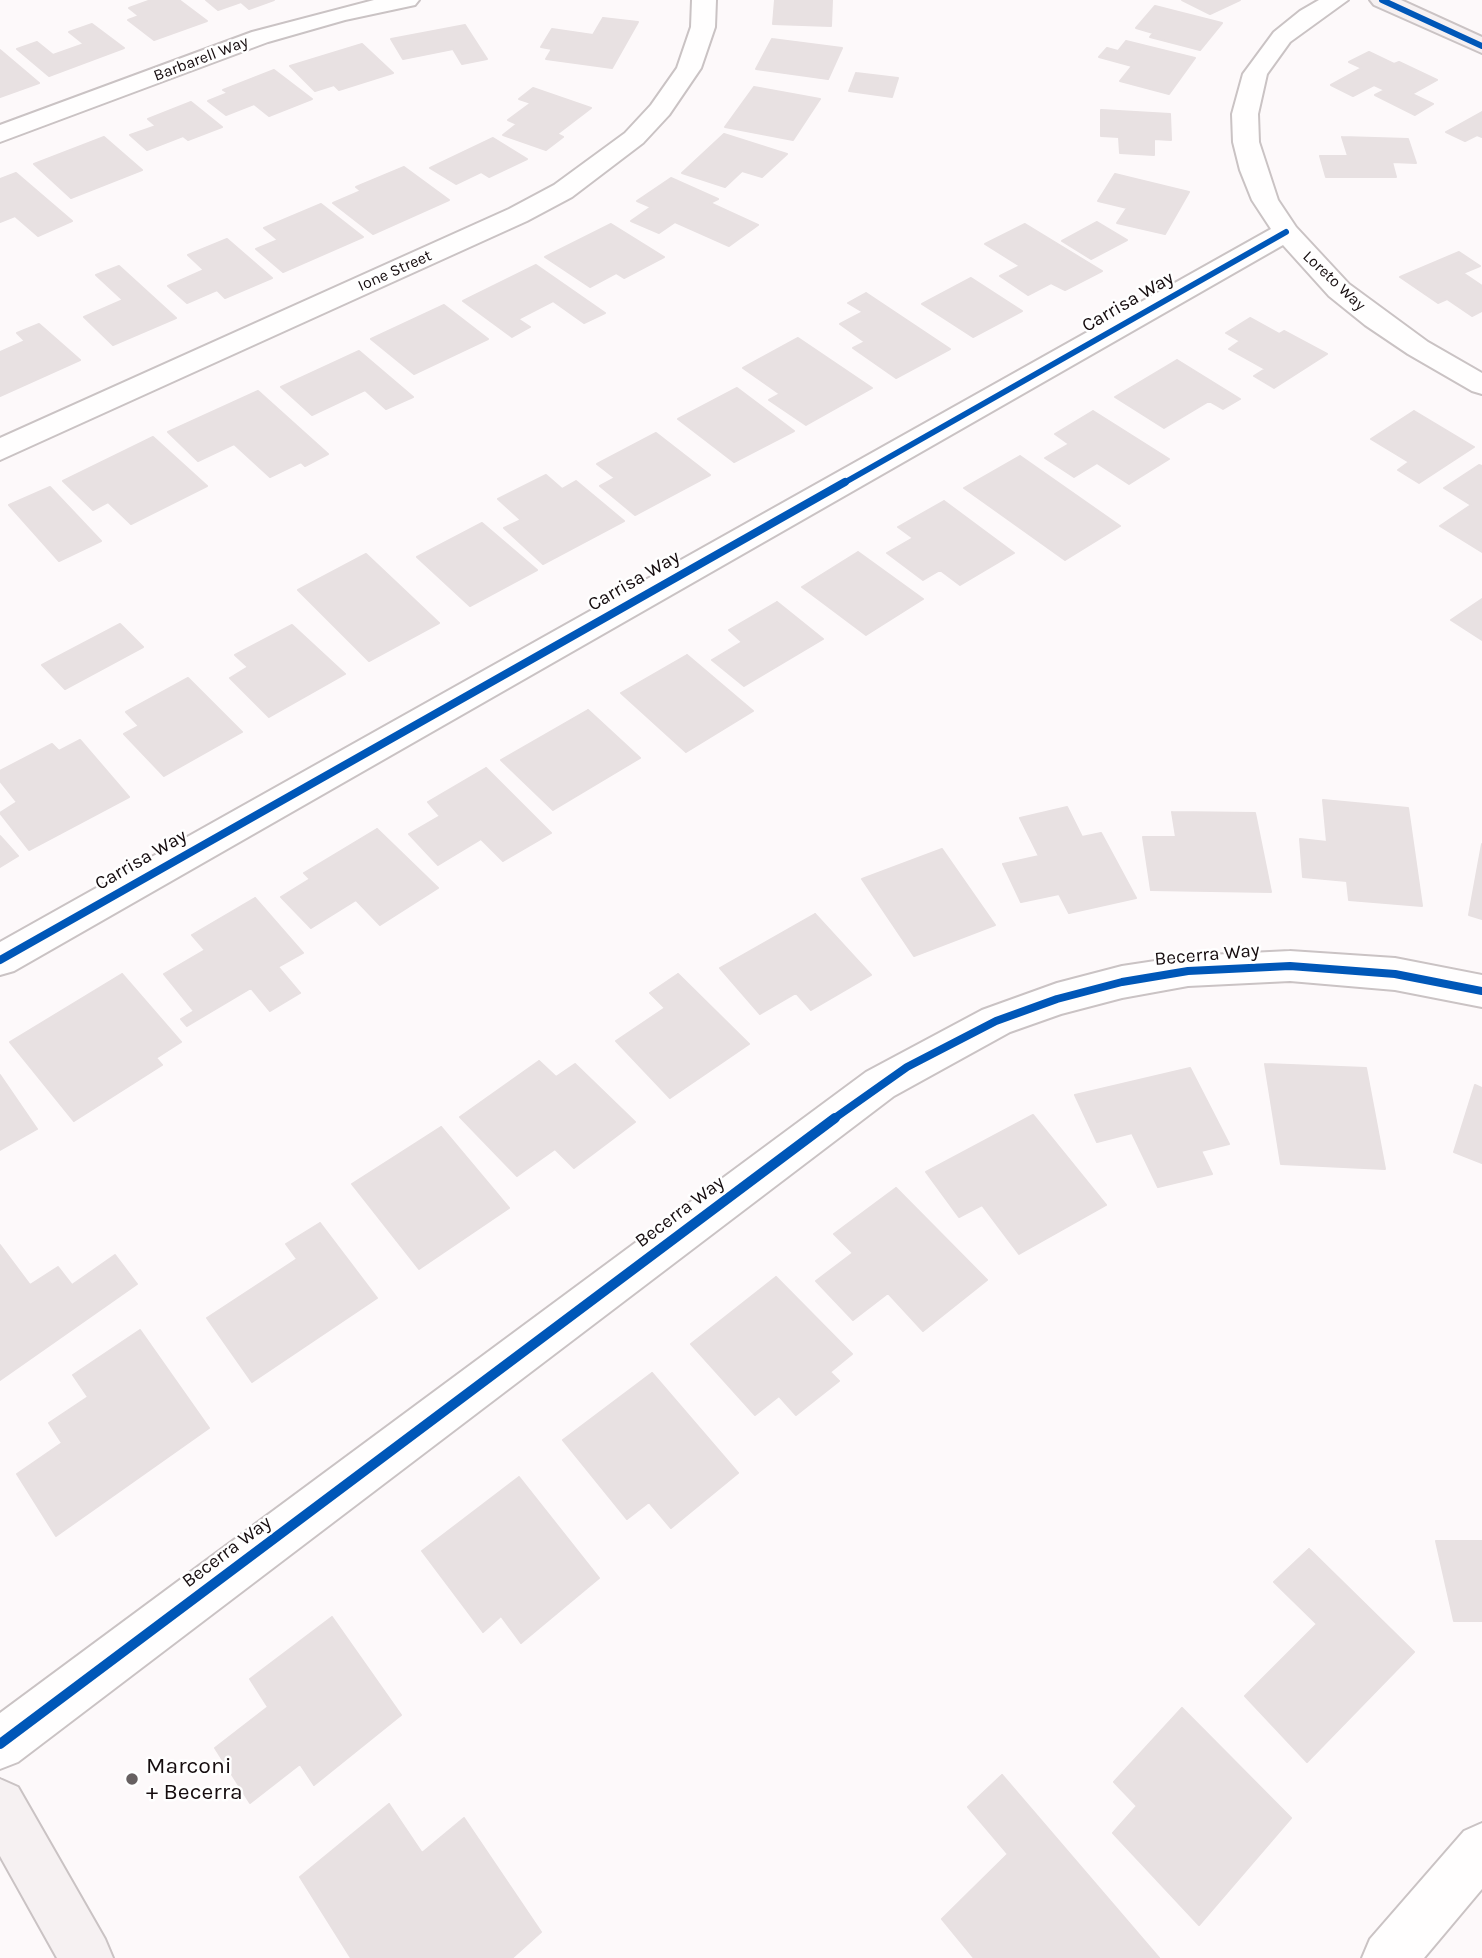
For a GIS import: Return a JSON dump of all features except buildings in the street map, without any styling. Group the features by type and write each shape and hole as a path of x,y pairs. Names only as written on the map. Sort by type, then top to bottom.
{"street":[{"name":"Barbarell Way","path":"0,134 260,37 341,14 407,0"},
{"name":"Ione Street","path":"0,450 518,215 563,191 626,145 660,110 689,68 703,27 704,0"},
{"name":"Loreto Way","path":"1336,0 1308,16 1282,37 1255,74 1246,102 1246,142 1253,170 1265,200 1286,232 1339,290 1375,319 1482,385"},
{"path":"1382,0 1482,46"},
{"name":"Carrisa Way","path":"0,960 1286,232"},
{"name":"Becerra Way","path":"0,1744 880,1084 962,1038 996,1021 1057,999 1122,982 1188,971 1290,966 1395,974 1482,991"},
{"path":"0,1805 86,1958"},
{"path":"1389,1958 1482,1849"}],"cycle path":[{"path":"1382,0 1482,46"},
{"path":"0,960 1286,232"},
{"path":"0,1744 880,1084 996,1021 1057,999 1122,982 1188,971 1290,966 1395,974 1482,991"}],"place":[{"name":"Marconi + Becerra","path":"132,1779"}]}
